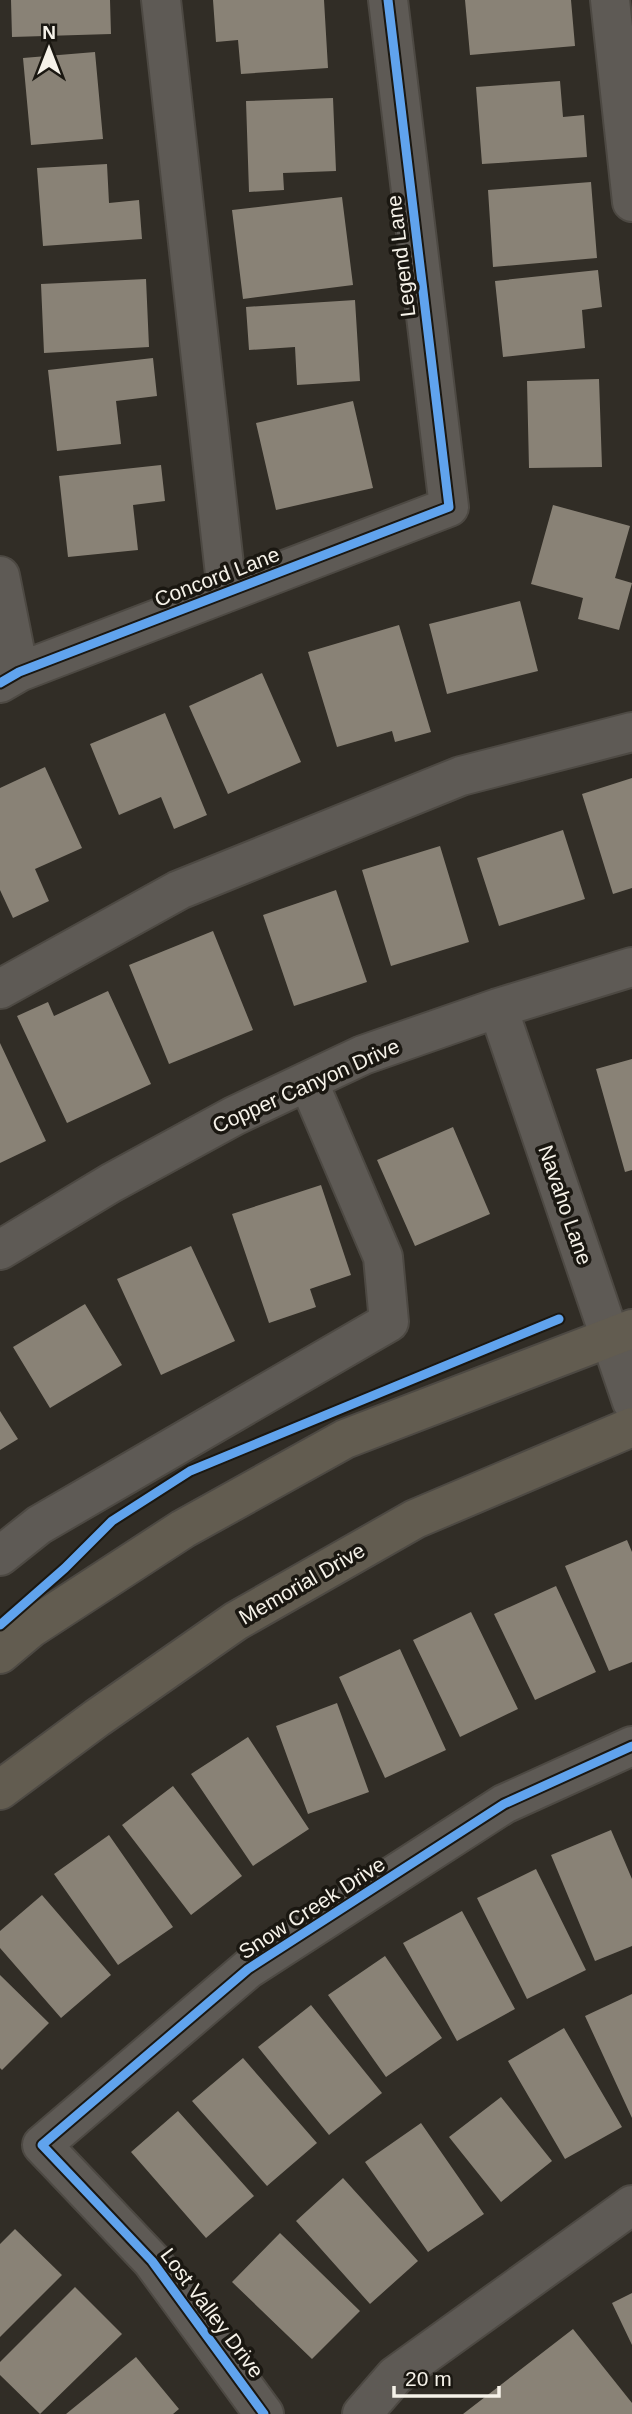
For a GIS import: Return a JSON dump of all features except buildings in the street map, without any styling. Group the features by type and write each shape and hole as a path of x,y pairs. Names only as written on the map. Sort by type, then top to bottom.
{"main road":[{"path":"0,1654 31,1628 183,1529 345,1439 621,1332"},
{"name":"Memorial Drive","path":"0,1790 236,1621 415,1519 632,1427"}],"street":[{"path":"161,0 228,592"},
{"name":"Legend Lane","path":"388,0 449,507"},
{"path":"610,0 632,202"},
{"name":"Concord Lane","path":"9,677 449,507"},
{"path":"0,576 9,677"},
{"path":"0,989 178,890 461,776 632,732"},
{"name":"Copper Canyon Drive","path":"0,1250 111,1183 234,1116 363,1055 498,1008 632,967"},
{"name":"Navaho Lane","path":"498,1008 621,1332 632,1402"},
{"path":"0,1556 39,1525 389,1322 383,1257 308,1081"},
{"name":"Snow Creek Drive","path":"42,2146 248,1969 504,1804 632,1746"},
{"name":"Lost Valley Drive","path":"42,2146 152,2261 264,2414"},
{"path":"362,2414 396,2376 632,2204"}],"cycle path":[{"path":"0,683 19,672 449,507 388,0"},
{"path":"0,1625 65,1568 112,1521 190,1471 559,1319"},
{"path":"264,2414 152,2261 42,2145 248,1969 504,1804 632,1746"}]}
